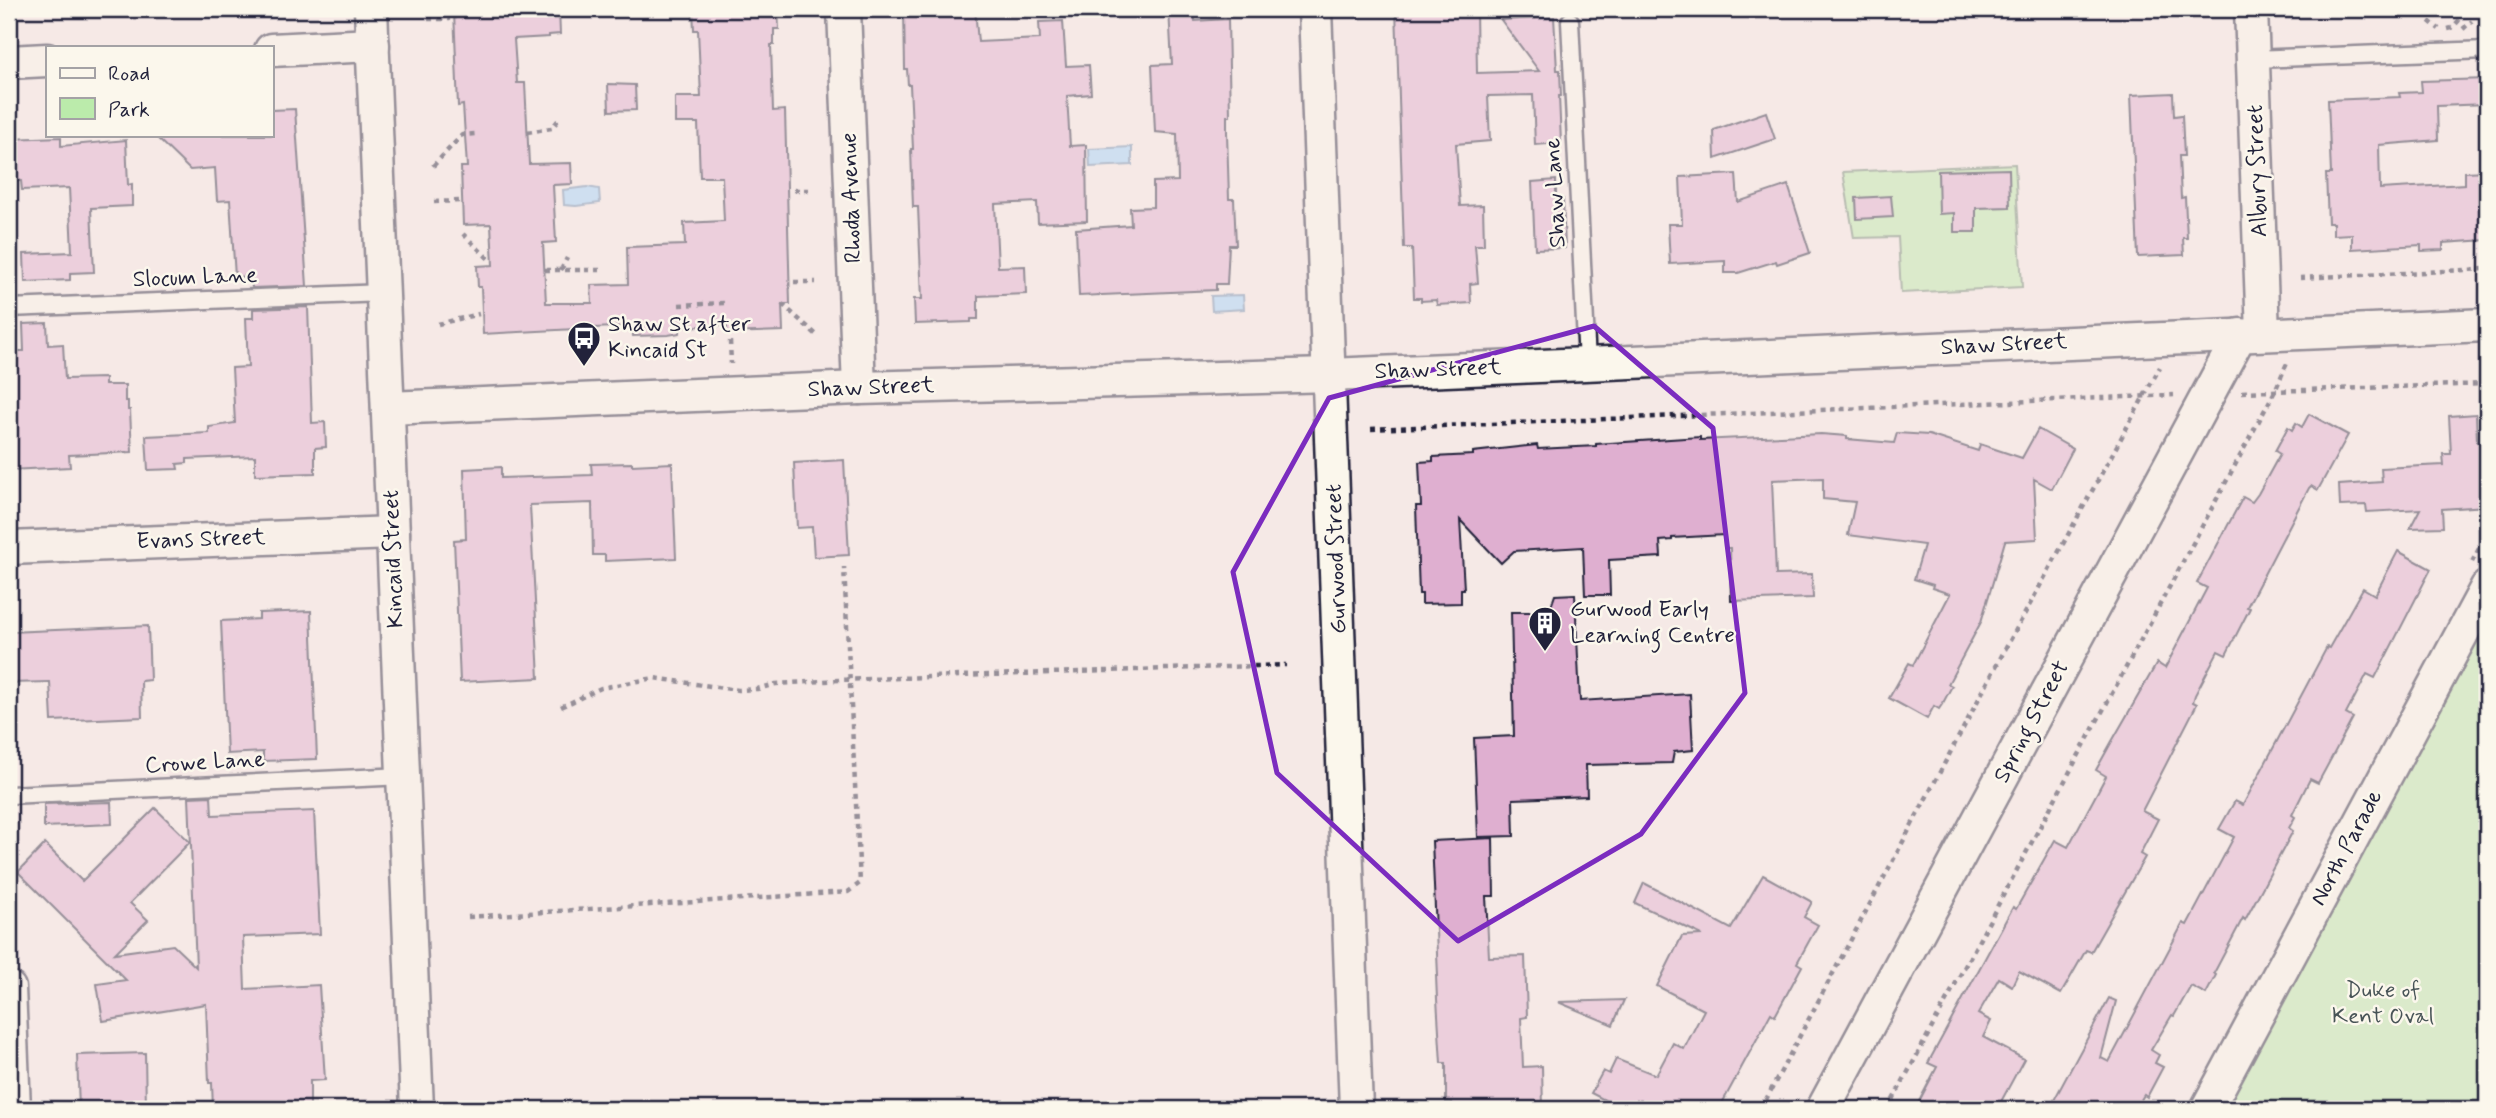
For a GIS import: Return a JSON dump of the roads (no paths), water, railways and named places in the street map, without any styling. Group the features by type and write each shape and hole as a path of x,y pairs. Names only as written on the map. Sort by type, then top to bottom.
{"street":[{"name":"Kincaid Street","path":"371,9 417,1109"},
{"name":"Rhoda Avenue","path":"844,9 859,388"},
{"name":"Gurwood Street","path":"1315,9 1356,1109"},
{"name":"Albury Street","path":"2251,9 2254,59 2252,335"},
{"path":"273,50 373,45"},
{"path":"9,62 46,60"},
{"name":"Shaw Street","path":"388,408 859,388 1330,375 2487,325"},
{"name":"Spring Street","path":"1823,1109 2209,394 2252,335"},
{"name":"Evans Street","path":"9,548 393,533"},
{"name":"North Parade","path":"2207,1109 2487,587"},
{"path":"9,988 14,1109"}],"lane":[{"name":"Shaw Lane","path":"1570,21 1587,363"},
{"path":"2254,59 2487,50"},
{"name":"Slocum Lane","path":"9,308 383,293"},
{"name":"Crowe Lane","path":"9,795 404,776"}],"water":[{"path":"1132,147 1132,165 1090,167 1089,149"},
{"path":"587,187 599,189 600,203 564,205 563,190"},
{"path":"1243,295 1244,309 1212,311 1211,296"}],"place":[{"name":"Shaw St after Kincaid St","path":"584,368"},
{"name":"Gurwood Early Learning Centre","path":"1545,653"}],"park label":[{"name":"Duke of Kent Oval","path":"2383,1004"}]}
